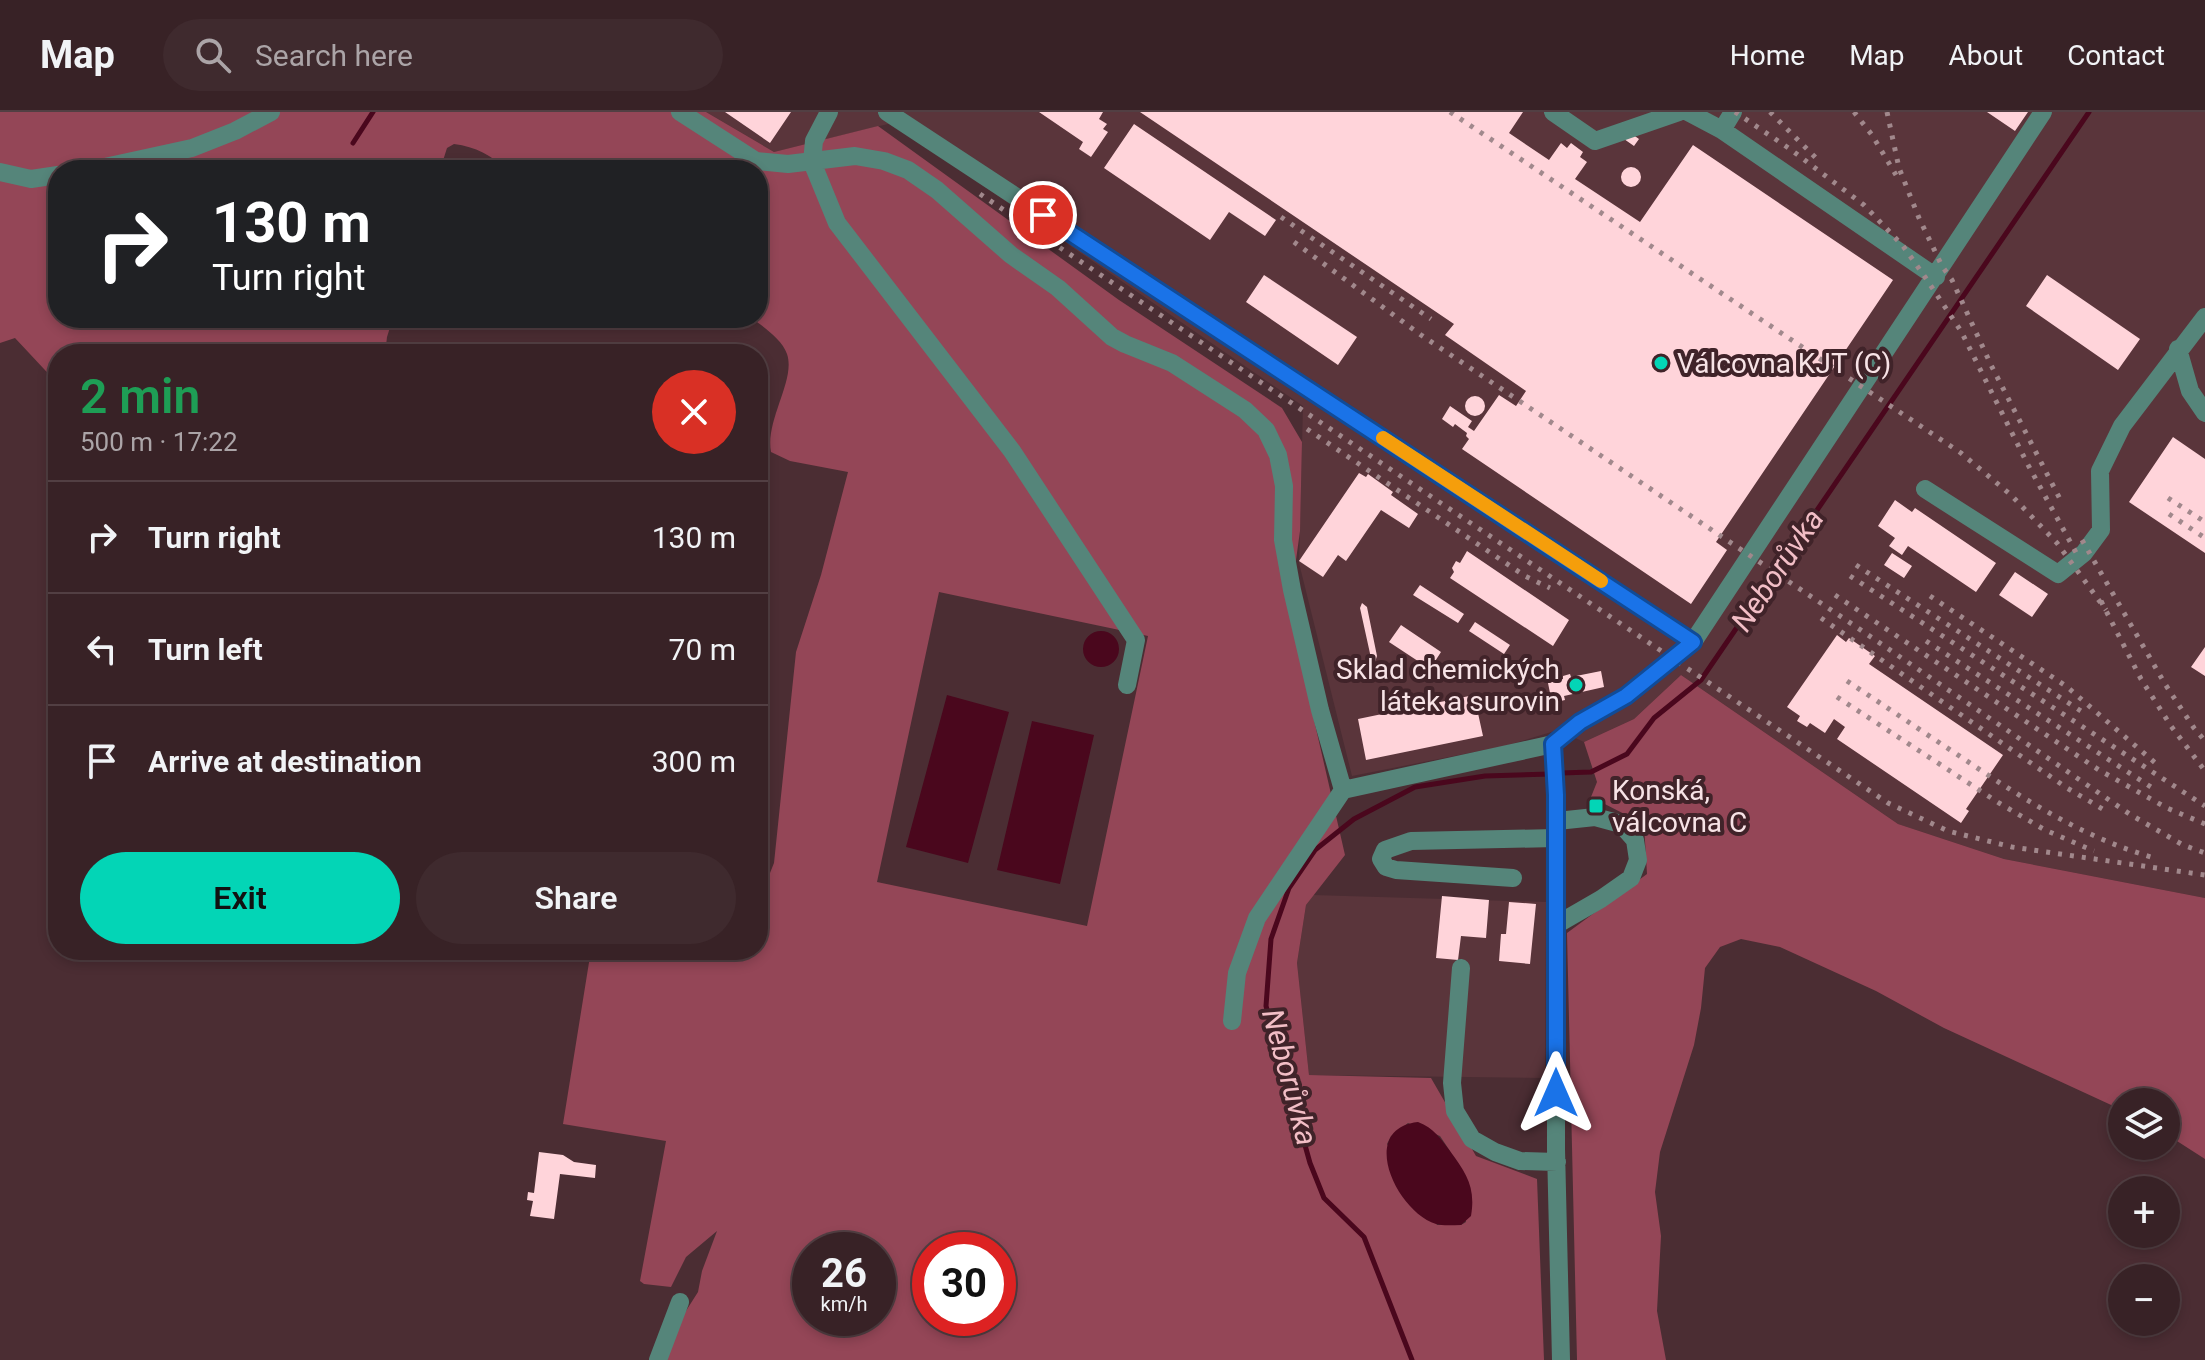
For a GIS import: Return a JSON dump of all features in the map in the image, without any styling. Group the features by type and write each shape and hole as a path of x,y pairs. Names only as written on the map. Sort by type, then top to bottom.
{"street":[{"path":"137,160 192,148 271,112"},
{"path":"680,112 754,160"},
{"path":"829,112 814,141 812,162 837,223 1012,451 1136,640 1127,685"},
{"path":"887,112 1693,642"},
{"path":"1553,112 1595,141 1679,112"},
{"path":"1688,112 1722,130 1936,277"},
{"path":"1722,130 1733,112"},
{"path":"1232,1021 1237,973 1257,918 1343,790 1554,748 1580,722 1626,696 1693,642 2043,112"},
{"path":"768,162 788,164 855,156 884,161 908,170 937,190 1011,255 1058,288 1112,337 1172,363 1245,410 1266,430 1278,455 1284,486 1283,540 1292,590 1320,710 1343,790"},
{"path":"0,172 31,179 48,176"},
{"path":"1925,489 2058,574 2084,553 2101,530 2100,471 2122,426 2205,317"},
{"path":"2178,349 2190,391 2205,413"},
{"path":"1554,748 1561,1360"},
{"path":"1513,878 1396,870 1386,867 1381,859 1385,850 1411,841 1556,829 1595,817 1621,824 1635,840 1638,860 1631,878 1556,925"},
{"path":"1461,968 1452,1083 1455,1111 1472,1139 1495,1152 1520,1161 1557,1162"},
{"path":"658,1360 680,1302"}],"shaded area":[{"path":"0,112 706,112 774,152 878,126 1119,300 1282,408 1302,442 1300,531 1289,611 1345,855 1306,905 1297,963 1309,1075 1431,1078 1476,1156 1537,1179 1544,1360 665,1360 684,1314 698,1292 702,1271 717,1231 686,1257 671,1287 644,1284 640,1281 666,1141 563,1124 589,960 768,960 768,874 774,863 796,652 821,575 848,472 790,461 771,452 772,427 789,364 781,343 764,328 768,328 768,160 495,160 483,152 454,144 447,148 443,160 48,160 48,328 390,328 386,344 48,344 48,373 15,338 0,343","holes":["939,592 1148,636 1087,926 877,882","1408,1123 1440,1136 1450,1151 1466,1222 1461,1225 1437,1225 1387,1144 1391,1136"]},
{"path":"706,112 2205,112 2205,898 2004,859 1898,824 1681,675 1634,719 1584,742 1558,730 1505,746 1352,776 1299,563 1303,406 892,123 774,152"},
{"path":"1101,631 1113,637 1119,649 1113,661 1101,667 1089,661 1083,649 1089,637"},
{"path":"1681,675 1898,824 2004,859 2205,898 2205,1159 2180,1143 2180,1088 2108,1088 2108,1104 1944,1028 1876,991 1780,947 1741,939 1720,947 1705,968 1694,1045 1660,1152 1655,1192 1661,1236 1657,1311 1666,1360 1577,1360 1567,933 1647,874 1644,824 1591,797 1597,782 1584,742 1634,719"},
{"path":"947,695 1009,712 968,863 906,847"},
{"path":"1032,721 1094,735 1060,884 997,870"},
{"path":"1313,895 1546,902 1545,1078 1309,1075 1297,963 1306,905"},
{"path":"1418,1122 1440,1138 1468,1181 1472,1197 1471,1216 1461,1225 1439,1225 1422,1216 1408,1204 1397,1188 1387,1154 1390,1139 1400,1128"}],"building":[{"path":"725,112 791,112 770,143"},
{"path":"1039,112 1103,112 1099,119 1107,124 1103,129 1108,132 1091,157 1079,149 1083,142"},
{"name":"Válcovna KJT (C)","path":"1140,112 1523,112 1509,133 1549,160 1561,143 1567,148 1571,143 1583,152 1580,157 1587,162 1575,179 1640,222 1693,145 1893,280 1716,542 1727,550 1691,604 1462,449 1469,439 1467,433 1442,419 1450,406 1472,421 1468,427 1474,431 1499,395 1516,406 1526,391 1445,335 1454,324"},
{"path":"1987,112 2028,112 2015,131"},
{"path":"1134,124 1276,220 1265,236 1229,212 1210,240 1104,168"},
{"path":"1629,132 1639,139 1634,146 1624,139"},
{"path":"1631,167 1638,170 1641,177 1638,184 1631,187 1624,184 1621,177 1624,170"},
{"path":"1264,275 1357,337 1338,365 1246,302"},
{"path":"2047,275 2140,339 2118,370 2026,306"},
{"path":"1475,396 1482,399 1485,406 1482,413 1475,416 1468,413 1465,406 1468,399"},
{"path":"2173,437 2205,459 2205,553 2129,502"},
{"path":"1359,473 1366,477 1368,474 1418,514 1409,528 1381,510 1346,561 1338,555 1323,577 1299,561"},
{"path":"1895,500 1912,512 1915,508 1996,563 1976,592 1908,546 1902,555 1889,546 1895,538 1878,526"},
{"path":"1467,551 1569,620 1553,646 1450,578 1456,561 1460,563"},
{"path":"1892,553 1912,566 1904,578 1884,565"},
{"path":"2015,572 2048,594 2032,617 1999,595"},
{"path":"1420,585 1464,614 1458,623 1413,595"},
{"path":"1362,603 1367,607 1377,656 1375,662 1371,658 1360,608"},
{"path":"1475,622 1510,645 1504,654 1469,631"},
{"path":"1401,625 1441,652 1430,669 1389,642"},
{"path":"1837,635 1846,642 1849,638 1875,656 1869,664 2003,755 1966,809 1969,811 1961,823 1837,739 1845,727 1834,719 1825,733 1810,723 1807,727 1797,721 1800,716 1787,707"},
{"path":"2205,647 2205,676 2191,667"},
{"name":"Sklad chemických látek a surovin","path":"1601,671 1604,687 1564,696 1565,700 1552,703 1548,683 1570,674 1571,677"},
{"path":"1474,695 1483,736 1366,760 1358,719"},
{"path":"1442,896 1489,900 1486,938 1461,936 1458,960 1436,958"},
{"path":"1509,902 1536,904 1530,964 1499,961 1501,934 1506,934"},
{"path":"539,1152 563,1155 574,1162 596,1165 595,1178 560,1174 554,1219 530,1216 533,1201 527,1200 528,1192 534,1193"}],"waterway":[{"path":"353,143 373,112"},
{"name":"Neborůvka","path":"1561,773 1591,772 1627,754 1654,718 1701,680 2089,112"},
{"name":"Neborůvka","path":"1412,1360 1364,1237 1324,1198 1310,1163 1266,1006 1271,939 1289,888 1315,850 1354,819 1415,787 1485,776 1551,774"}],"railway":[{"path":"1450,112 1961,453 2011,495 2057,543 2106,610"},
{"path":"1735,112 1864,205 1903,246 1961,331 2079,558"},
{"path":"1770,112 1818,160"},
{"path":"1854,112 1896,175"},
{"path":"1887,112 1899,168 1919,218 2061,501"},
{"path":"980,194 1888,803 1948,831 2012,847 2205,875"},
{"path":"1281,217 1431,319"},
{"path":"1294,242 1421,335 2131,815 2183,845 2205,853"},
{"path":"1307,429 1525,576 1550,588"},
{"path":"2168,498 2205,522"},
{"path":"2169,514 2205,538"},
{"path":"2082,540 2165,684 2205,741"},
{"path":"1856,565 2084,713"},
{"path":"1850,576 2205,806"},
{"path":"1835,595 2099,770 2167,808 2205,824"},
{"path":"1930,596 2066,686 2160,767"},
{"path":"2101,601 2141,679 2205,771"},
{"path":"1821,618 2067,788 2106,811"},
{"path":"1926,641 2154,789"},
{"path":"1847,681 2055,816 2105,841 2158,859"},
{"path":"1837,697 1999,803 2045,830 2094,851"}],"slow traffic":[{"path":"1383,438 1601,581"}],"place":[{"name":"Válcovna KJT (C)","path":"1661,363"},
{"name":"Sklad chemických látek a surovin","path":"1576,685"},
{"name":"Konská, válcovna C","path":"1596,806"}],"route":[{"path":"1043,215 1693,642 1626,696 1580,722 1553,744 1556,795 1556,1093"}]}
